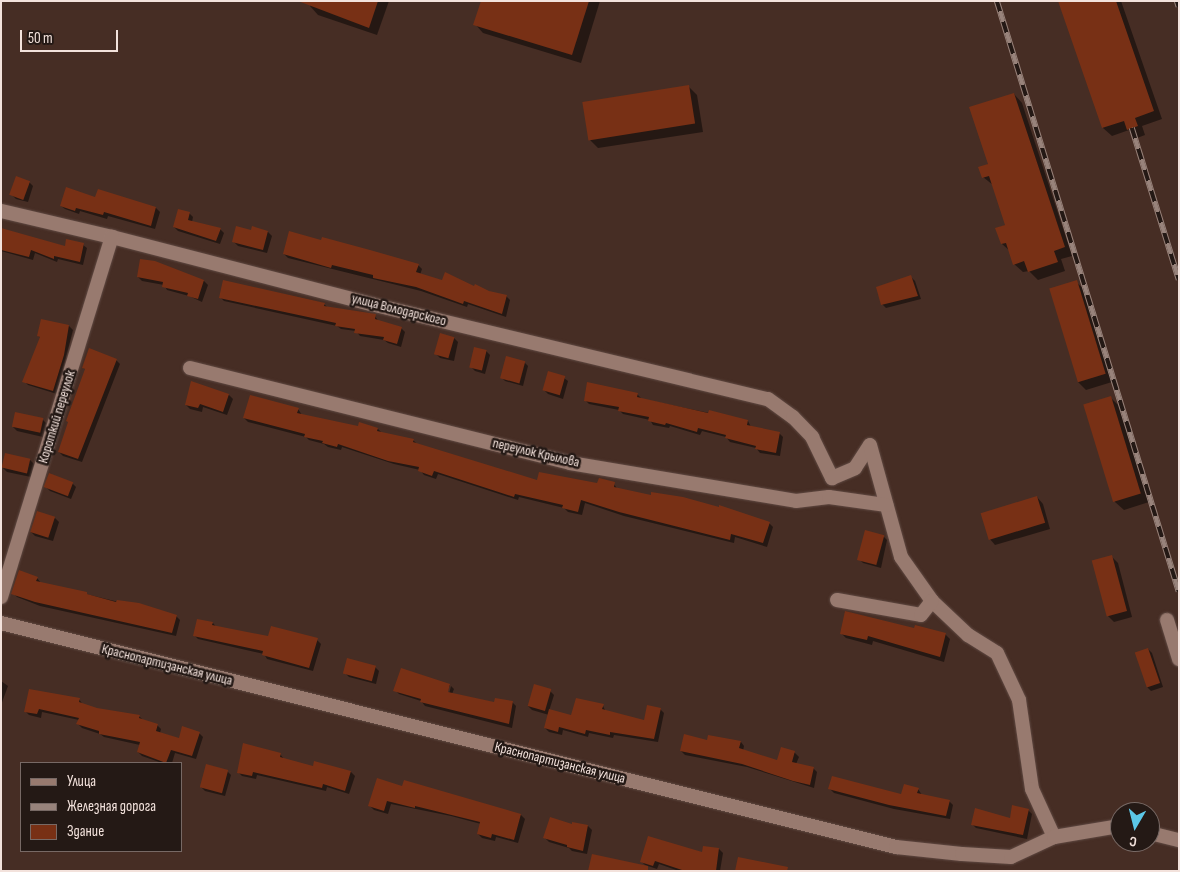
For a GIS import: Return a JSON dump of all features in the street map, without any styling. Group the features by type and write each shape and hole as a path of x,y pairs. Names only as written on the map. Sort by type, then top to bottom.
{"street":[{"name":"улица Володарского","path":"1,211 112,237 372,304 768,399 793,417 812,437 832,478"},
{"name":"Короткий переулок","path":"1,597 112,237"},
{"name":"переулок Крылова","path":"190,368 570,462 796,501 829,497 886,505"},
{"path":"829,497 832,478 855,468 870,445 901,557 932,601 968,635 997,654 1020,700 1032,789 1054,837"},
{"path":"837,600 921,615 932,601"},
{"path":"1167,620 1179,659"},
{"name":"Краснопартизанская улица","path":"1,623 896,847 1011,857 1054,837 1110,828"},
{"path":"1160,835 1179,840"}],"building":[{"path":"298,1 378,1 369,28"},
{"path":"481,1 589,1 572,55 473,25"},
{"path":"1058,1 1116,1 1154,111 1135,118 1138,126 1127,130 1124,121 1102,128"},
{"path":"689,85 695,124 588,140 582,102"},
{"path":"1014,93 1065,247 1054,251 1058,262 1028,272 1024,261 1013,265 1006,243 1001,244 995,228 1005,225 989,176 982,178 978,167 988,164 969,107"},
{"path":"16,176 30,181 23,200 9,195"},
{"path":"66,187 95,197 98,189 156,207 151,226 104,212 103,215 76,208 75,211 60,206"},
{"path":"178,209 190,212 188,220 221,228 216,241 173,227"},
{"path":"236,226 251,230 252,226 268,231 263,250 232,242"},
{"path":"1,228 65,246 66,239 84,243 80,262 54,256 54,259 31,250 29,257 1,250"},
{"path":"289,231 321,240 322,237 419,264 416,272 442,280 445,272 474,286 475,284 489,291 507,295 502,314 464,301 463,304 416,287 373,278 373,275 332,265 331,268 283,254"},
{"path":"140,259 155,261 204,280 198,299 187,296 188,293 162,287 163,282 137,277"},
{"path":"911,275 918,296 881,305 876,287"},
{"path":"223,280 325,303 324,306 376,314 375,319 402,327 397,344 383,340 384,337 354,333 355,329 335,326 336,323 219,298"},
{"path":"1077,280 1106,374 1078,382 1049,288"},
{"path":"41,319 69,325 64,355 53,391 22,382 40,337 37,336"},
{"path":"440,333 454,337 448,358 434,354"},
{"path":"474,347 487,350 482,370 469,367"},
{"path":"89,348 117,359 78,459 58,452 68,422 66,421 85,369 82,368"},
{"path":"506,356 525,361 519,383 500,378"},
{"path":"548,371 565,376 560,395 542,390"},
{"path":"191,381 229,394 223,412 200,404 198,408 185,405"},
{"path":"587,382 638,393 637,397 708,413 709,410 748,420 747,425 780,432 776,453 755,449 756,446 725,438 726,435 698,428 697,432 666,423 665,425 648,421 649,417 618,411 619,407 584,401"},
{"path":"250,395 299,408 297,413 358,426 359,422 378,428 377,431 414,439 413,442 537,480 539,472 597,483 599,478 615,482 614,487 651,495 651,492 683,497 719,507 719,505 770,522 763,543 731,534 730,540 619,512 581,500 578,512 562,508 563,505 515,494 514,497 434,471 432,476 418,471 419,467 388,461 338,444 337,447 322,443 323,441 304,437 305,434 243,418"},
{"path":"1111,396 1141,494 1113,502 1083,404"},
{"path":"15,412 43,418 40,433 12,427"},
{"path":"5,453 30,459 27,473 2,468"},
{"path":"49,473 73,482 68,496 44,487"},
{"path":"1037,496 1045,523 989,540 981,513"},
{"path":"37,511 55,517 48,538 30,532"},
{"path":"865,530 884,535 876,565 857,560"},
{"path":"1112,555 1127,611 1107,616 1092,560"},
{"path":"19,570 38,577 36,581 87,592 87,594 116,602 117,600 139,603 177,615 172,633 35,602 11,594"},
{"path":"845,611 914,628 915,625 946,633 940,657 868,636 867,640 840,634"},
{"path":"197,619 213,622 212,625 268,636 271,626 318,638 309,668 262,655 263,651 193,636"},
{"path":"1148,648 1160,683 1147,688 1135,653"},
{"path":"347,658 376,666 372,681 343,673"},
{"path":"401,668 450,684 448,692 494,702 495,698 513,701 509,724 420,702 421,699 393,691"},
{"path":"534,684 551,689 545,711 528,706"},
{"path":"29,689 80,698 79,702 97,708 140,715 139,718 158,724 156,731 179,738 182,726 200,732 192,756 171,750 166,762 163,762 137,752 140,742 99,734 99,731 76,724 79,718 39,709 37,714 24,712"},
{"path":"576,698 604,704 602,709 644,720 647,705 661,708 654,739 610,732 610,735 586,730 585,734 559,727 558,732 544,728 549,709 571,715"},
{"path":"684,734 707,740 708,735 741,741 739,748 777,760 781,747 795,751 792,762 814,767 810,785 742,764 680,751"},
{"path":"243,743 281,753 280,757 313,766 314,761 351,771 345,791 323,784 322,788 253,772 252,776 237,773"},
{"path":"206,764 228,770 222,793 200,787"},
{"path":"832,776 901,794 904,784 919,788 917,793 950,800 946,816 889,805 828,789"},
{"path":"377,778 402,786 404,780 521,814 514,840 492,834 491,838 477,834 480,822 415,806 415,808 387,801 384,811 368,806"},
{"path":"1012,805 1029,809 1023,835 971,825 975,808 1010,818"},
{"path":"550,817 572,824 572,822 588,825 583,851 543,838"},
{"path":"648,836 702,852 703,846 719,848 716,871 685,871 655,861 653,866 640,862"},
{"path":"592,854 648,866 648,871 588,871"},
{"path":"738,857 788,867 787,871 735,871"}],"railway":[{"path":"997,1 1179,592"},
{"path":"1177,1 1179,7"},
{"path":"1132,128 1179,280"}]}
